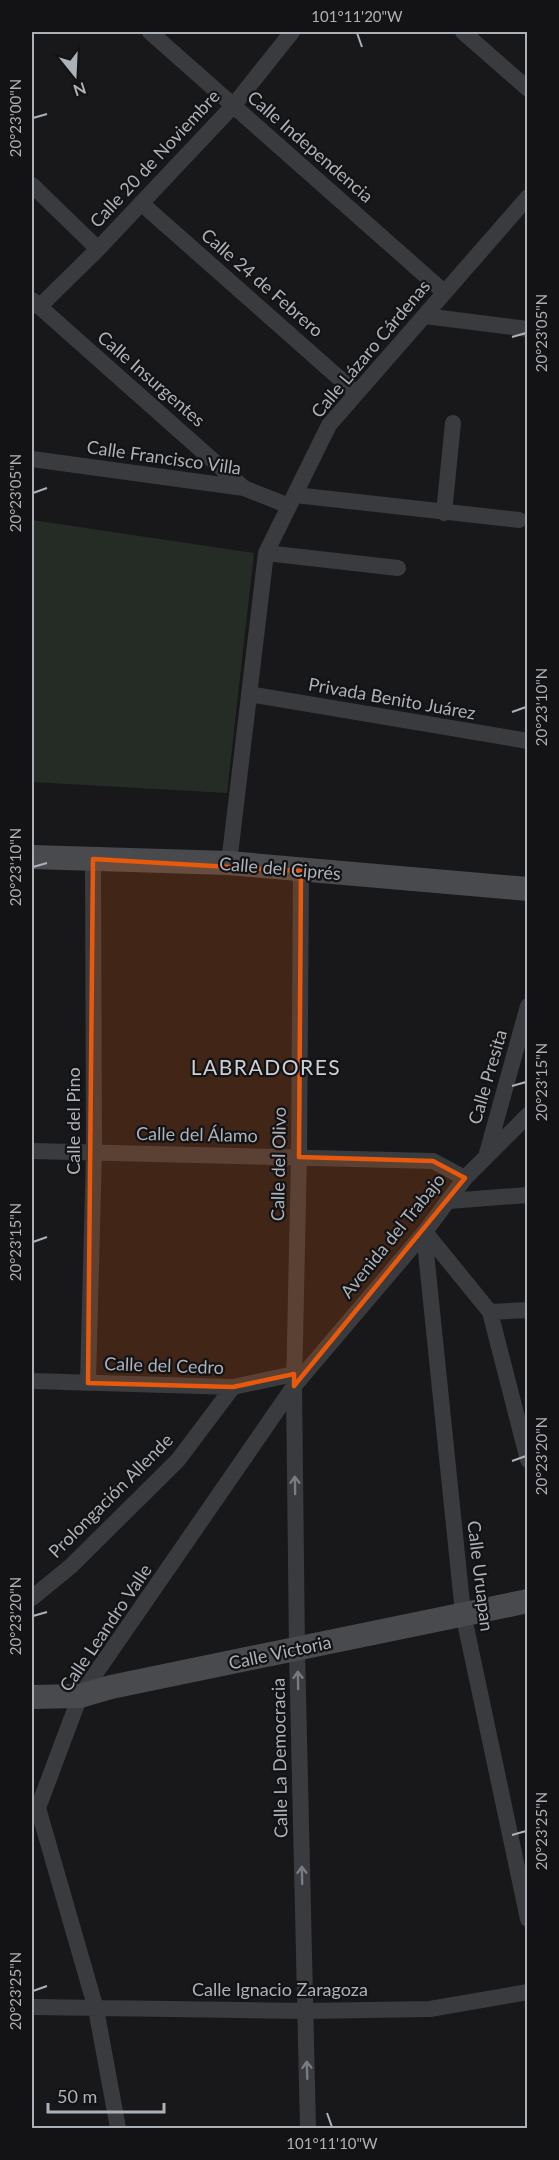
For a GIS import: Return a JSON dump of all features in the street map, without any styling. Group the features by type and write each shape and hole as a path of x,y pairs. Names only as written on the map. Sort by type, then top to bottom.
{"street":[{"name":"Calle Independencia","path":"150,32 444,292"},
{"name":"Calle 20 de Noviembre","path":"35,303 98,249 233,105 292,32"},
{"path":"463,32 528,89"},
{"path":"32,185 98,249"},
{"name":"Calle Lázaro Cárdenas","path":"229,863 266,553 329,424 444,292 521,214 528,197"},
{"name":"Calle 24 de Febrero","path":"141,203 356,393"},
{"name":"Calle Insurgentes","path":"35,303 244,488"},
{"path":"425,316 528,329"},
{"path":"444,513 453,423"},
{"name":"Calle Francisco Villa","path":"32,459 244,488 292,500 519,520"},
{"path":"266,553 398,568"},
{"name":"Privada Benito Juárez","path":"249,694 528,741"},
{"name":"Calle del Ciprés","path":"32,858 229,863 528,889"},
{"name":"Calle del Pino","path":"88,1383 94,1152 93,859"},
{"name":"Calle del Olivo","path":"294,1380 299,1156 301,871"},
{"name":"Calle Presita","path":"485,1158 528,1006"},
{"name":"Avenida del Trabajo","path":"294,1380 425,1233 465,1178 528,1115"},
{"name":"Calle del Álamo","path":"32,1151 433,1161 465,1178"},
{"path":"448,1201 528,1195"},
{"path":"425,1233 490,1312 528,1460"},
{"name":"Calle Uruapan","path":"425,1233 463,1613 528,1919"},
{"path":"490,1312 528,1310"},
{"name":"Calle del Cedro","path":"32,1381 233,1387 294,1380"},
{"name":"Calle La Democracia","path":"294,1380 297,1650 308,2128"},
{"name":"Calle Leandro Valle","path":"118,2128 96,2009 38,1808 80,1696 294,1380"},
{"name":"Prolongación Allende","path":"32,1598 71,1566 178,1460 233,1387"},
{"name":"Calle Victoria","path":"32,1697 80,1696 111,1687 528,1601"},
{"name":"Calle Ignacio Zaragoza","path":"32,2007 305,2011 430,2009 528,1992"}],"highlighted area":[{"path":"93,859 301,871 299,1157 433,1161 465,1178 294,1386 294,1374 233,1387 88,1383"}],"shaded area":[{"path":"32,520 254,553 227,793 32,782"}],"district":[{"name":"LABRADORES","path":"266,1068"}]}
